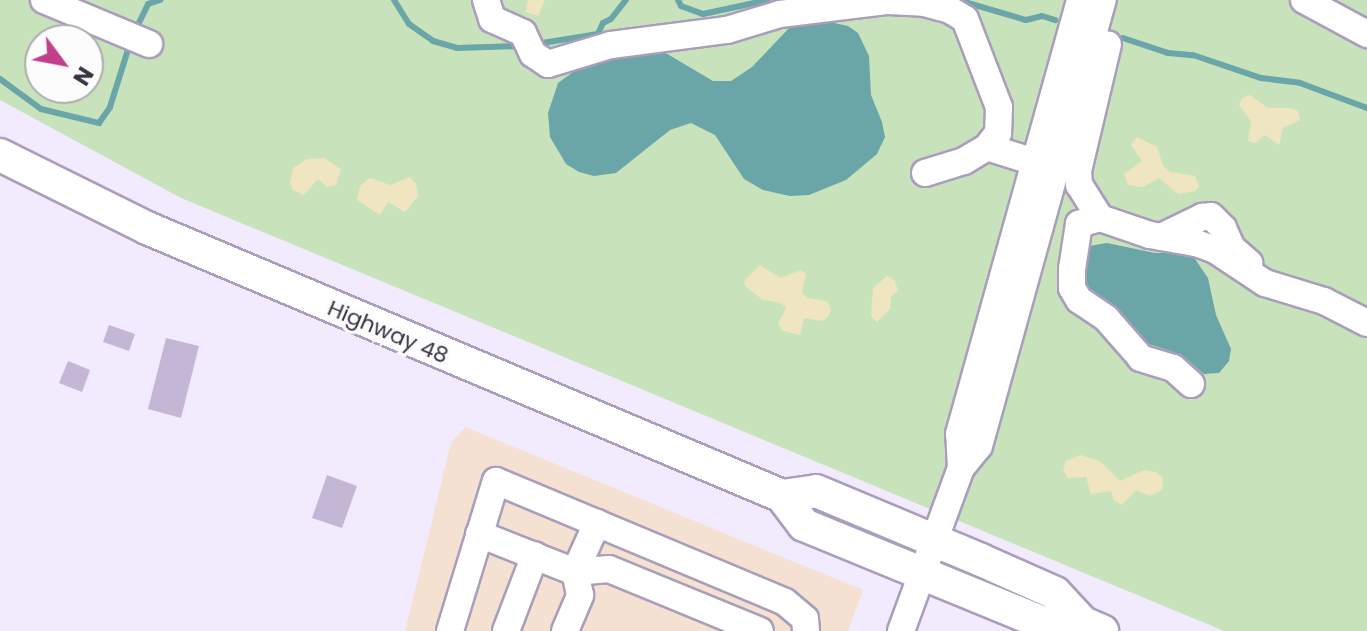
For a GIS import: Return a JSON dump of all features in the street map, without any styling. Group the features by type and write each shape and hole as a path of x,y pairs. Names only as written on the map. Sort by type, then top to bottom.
{"main road":[{"name":"Highway 48","path":"0,155 147,228 782,496 804,525 1043,623 1093,627"},
{"name":"Highway 48","path":"782,496 816,491 1055,593 1093,627"}],"street":[{"path":"44,0 138,39"},
{"path":"486,0 492,19 502,27 523,33 530,48 548,64 611,45 727,30 780,14 888,1 924,3 950,10 965,19 999,107 998,133 987,147 964,161 925,173"},
{"path":"1045,166 1080,0"},
{"path":"901,631 961,468 959,434 1045,166 1103,0"},
{"path":"1119,0 1078,171 1089,221 1072,269 1072,288 1079,300 1106,318 1141,358 1173,368 1191,384"},
{"path":"1304,0 1367,34"},
{"path":"987,147 1045,166 1071,180 1089,221"},
{"path":"1089,221 1215,250 1250,275 1276,287 1324,301 1367,323"},
{"path":"450,631 496,481 785,602 805,619 806,631"},
{"path":"565,631 580,595 575,572 597,523"},
{"path":"479,534 575,572 609,569 760,631"},
{"path":"506,631 535,555"}],"shaded area":[{"path":"0,0 1367,0 1367,631 1224,631 181,198 0,100"},
{"path":"815,19 848,26 858,33 869,56 871,95 885,137 877,154 846,180 809,195 790,196 763,190 744,179 715,135 691,123 670,130 616,173 594,176 566,164 550,137 548,113 558,83 580,67 609,56 649,50 664,52 713,81 731,81 752,67 792,25"},
{"path":"1107,243 1155,253 1193,256 1208,278 1216,315 1231,349 1229,361 1219,373 1204,374 1182,355 1140,341 1083,289 1080,259 1089,246"},
{"path":"465,427 863,590 848,631 405,631 451,443"}],"sand":[{"path":"528,0 545,0 538,16 526,12"},
{"path":"1250,95 1268,108 1298,111 1300,120 1283,128 1279,145 1265,135 1255,143 1248,141 1251,121 1239,105 1242,98"},
{"path":"1137,137 1157,147 1163,165 1170,172 1195,176 1199,186 1196,191 1178,194 1159,178 1143,187 1128,185 1124,174 1142,161 1131,145"},
{"path":"324,158 341,169 336,185 327,187 318,179 304,195 293,190 290,183 293,168 307,159"},
{"path":"410,177 416,184 418,196 405,212 388,202 380,215 357,200 360,186 370,178 390,185"},
{"path":"760,265 781,278 801,270 806,274 802,292 807,298 827,301 831,310 828,317 822,321 804,318 800,335 783,331 778,323 786,308 781,303 763,300 745,286 744,281"},
{"path":"887,276 894,280 898,290 891,297 890,309 877,322 871,316 873,288"},
{"path":"1081,455 1101,462 1120,481 1144,470 1156,472 1163,478 1162,490 1150,496 1136,490 1122,505 1114,500 1111,491 1091,494 1086,477 1068,478 1063,470 1066,461"}],"building":[{"path":"109,325 135,334 129,351 103,342"},
{"path":"166,338 199,346 181,418 148,409"},
{"path":"68,361 90,370 82,392 59,383"},
{"path":"327,475 357,486 342,528 312,518"}],"waterway":[{"path":"134,33 148,4 160,0"},
{"path":"394,0 409,24 433,41 457,48 521,46"},
{"path":"536,44 598,34 603,23 611,19 626,0"},
{"path":"678,0 681,6 703,14 768,0"},
{"path":"958,0 1026,20 1042,16 1055,20"},
{"path":"1123,38 1168,53 1193,55 1261,78 1300,83 1367,108"},
{"path":"0,79 41,109 99,123 110,107 130,43"}]}
